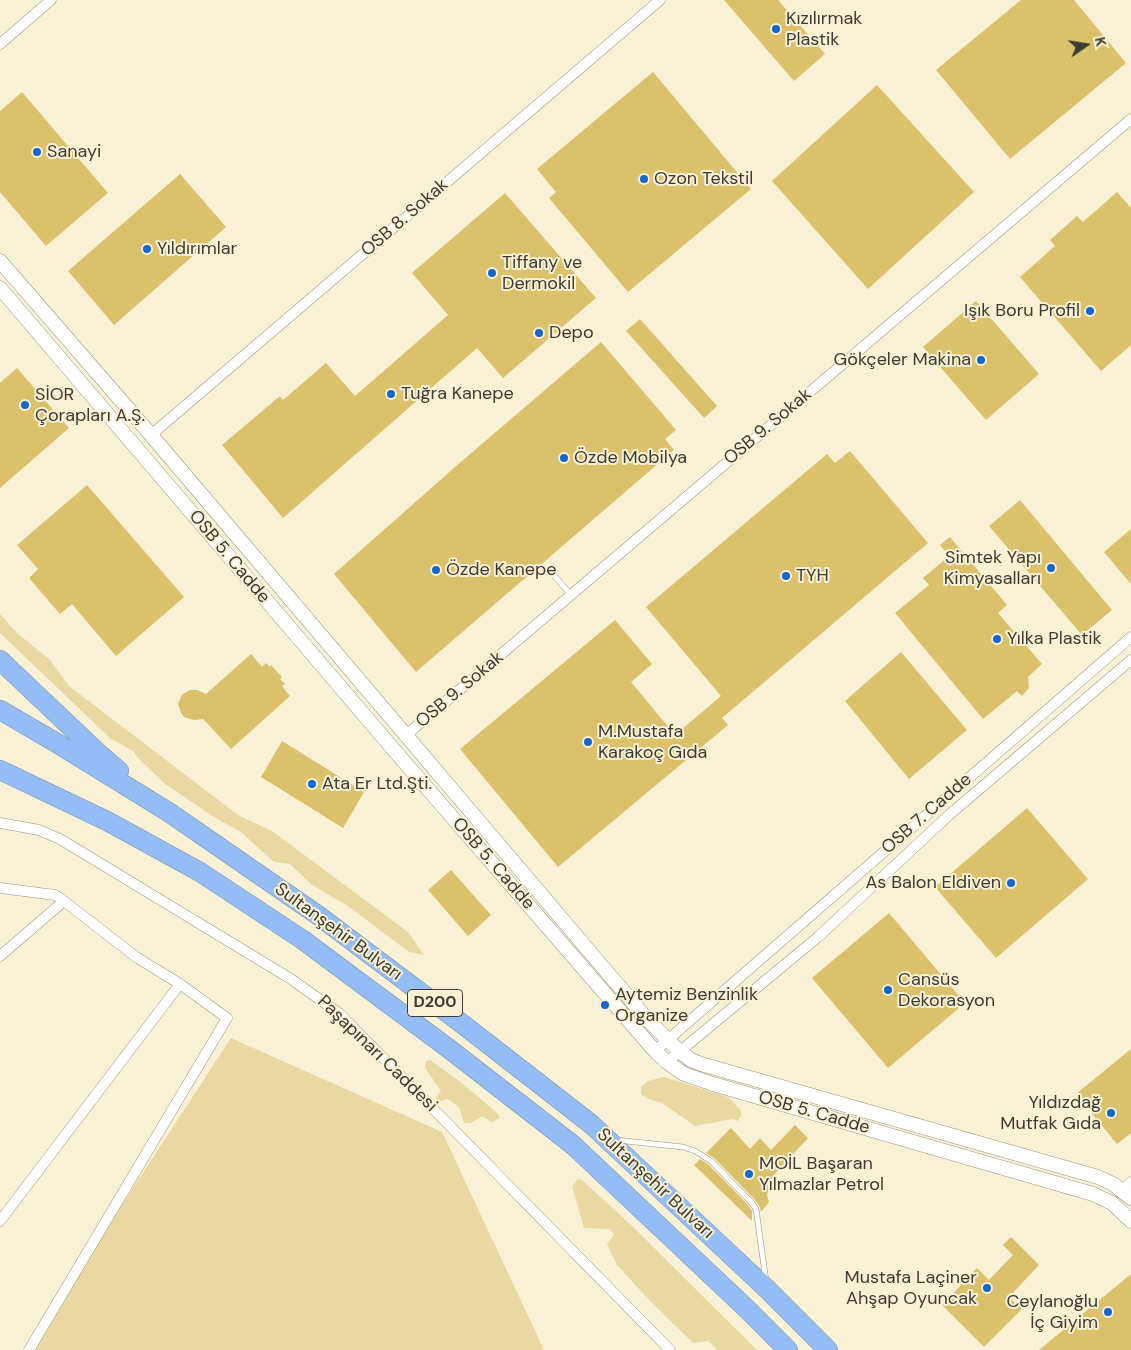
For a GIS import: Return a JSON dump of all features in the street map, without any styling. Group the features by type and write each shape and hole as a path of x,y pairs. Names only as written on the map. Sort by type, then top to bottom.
{"highway":[{"path":"0,660 95,750 170,814"},
{"name":"Sultanşehir Bulvarı","path":"0,710 170,814 327,922 487,1043 591,1124 767,1289 828,1350"},
{"name":"Sultanşehir Bulvarı","path":"0,770 107,821 200,872 303,940 448,1048 573,1145 788,1350"}],"street":[{"path":"0,44 52,0"},
{"name":"OSB 8. Sokak","path":"151,435 660,0"},
{"name":"OSB 9. Sokak","path":"405,736 1131,119"},
{"path":"0,261 151,435 646,1018 679,1051 700,1064 1098,1178 1128,1190"},
{"name":"OSB 5. Cadde","path":"0,288 394,750 655,1051 667,1062 684,1074 713,1084 1092,1194 1112,1203 1131,1221"},
{"name":"OSB 7. Cadde","path":"655,1051 1131,637"},
{"name":"OSB 7. Cadde","path":"667,1062 818,936 949,816 1131,660"},
{"name":"Paşapınarı Caddesi","path":"0,824 39,830 60,839 291,978 340,1014 670,1350"},
{"path":"0,888 55,895 136,956 180,984 226,1018 29,1350"},
{"path":"0,956 64,901"},
{"path":"0,1222 180,984"}],"lane":[{"path":"552,573 571,595"},
{"path":"607,1139 683,1147 711,1161 752,1202 756,1209 767,1289"}],"shaded area":[{"path":"0,614 16,632 50,660 69,686 238,815 272,831 408,932 424,955 409,952 348,906 312,885 290,864 274,862 241,832 214,817 165,784 133,751 110,738 0,633"},
{"path":"231,1038 442,1132 544,1350 27,1350"},
{"path":"430,1060 462,1083 497,1113 500,1118 492,1122 482,1116 471,1123 464,1123 459,1107 448,1099 437,1102 436,1097 441,1091 425,1068 426,1061"},
{"path":"664,1077 728,1097 741,1110 741,1116 738,1121 732,1119 695,1126 662,1103 648,1099 641,1094 641,1087 648,1081"},
{"path":"578,1179 582,1180 631,1225 757,1350 716,1350 708,1341 693,1343 617,1265 607,1244 614,1235 610,1229 584,1228 572,1186"}],"building":[{"name":"Kızılırmak Plastik","path":"724,0 778,0 825,54 794,81"},
{"path":"1021,0 1074,0 1126,63 1010,159 936,70"},
{"name":"Ozon Tekstil","path":"653,72 751,189 628,292 549,198 556,192 537,169"},
{"path":"877,85 974,192 868,289 772,181"},
{"name":"Sanayi","path":"22,92 108,193 46,246 0,192 0,111"},
{"name":"Yıldırımlar","path":"180,174 226,227 114,325 68,271"},
{"name":"Işık Boru Profil","path":"1117,192 1131,208 1131,345 1101,371 1020,277 1055,246 1050,240 1077,216 1083,222"},
{"path":"505,193 596,298 503,378 477,348 283,518 222,445 280,396 283,400 326,363 355,396 448,315 412,273"},
{"name":"Gökçeler Makina","path":"976,301 1039,374 986,420 923,347"},
{"path":"640,319 717,406 704,418 626,331"},
{"path":"601,342 676,430 665,439 674,450 416,672 334,574"},
{"name":"SİOR Çorapları A.Ş.","path":"17,368 69,428 0,488 0,383"},
{"path":"850,451 928,543 722,718 728,725 558,867 460,749 615,620 652,664 631,682 675,735 721,696 646,607 827,454 835,463"},
{"path":"87,485 184,597 116,656 72,604 60,614 29,578 38,569 17,545"},
{"name":"Simtek Yapı Kimyasalları","path":"1020,500 1112,610 1082,635 989,526"},
{"path":"1131,529 1131,584 1104,552"},
{"path":"950,537 1007,605 998,613 1042,664 1028,677 1029,688 1022,696 1017,691 983,719 895,613 929,585 923,578 949,556 940,545"},
{"path":"901,652 967,730 909,779 845,701"},
{"path":"251,654 262,667 266,663 270,667 271,665 282,677 280,679 285,684 282,686 290,696 231,749 203,719 194,720 184,717 178,704 182,695 190,690 197,690 206,694"},
{"name":"Ata Er Ltd.Şti.","path":"282,741 364,792 343,828 261,777"},
{"name":"As Balon Eldiven","path":"1027,808 1088,879 996,958 935,887"},
{"path":"451,870 491,915 468,936 428,890"},
{"name":"Cansüs Dekorasyon","path":"889,913 965,1003 888,1068 812,978"},
{"name":"Yıldızdağ Mutfak Gıda","path":"1131,1049 1131,1133 1117,1144 1076,1094"},
{"path":"795,1125 808,1138 773,1176 767,1195 769,1202 761,1212 754,1199 714,1158 706,1153 731,1128 750,1149 760,1138 771,1150"},
{"path":"700,1159 708,1164 748,1205 752,1211 752,1221 694,1165"},
{"name":"Mustafa Laçiner Ahşap Oyuncak","path":"1011,1237 1039,1265 1009,1297 1022,1309 984,1347 942,1305 977,1268 989,1280 1013,1255 1003,1245"},
{"name":"Ceylanoğlu İç Giyim","path":"1131,1274 1131,1350 1039,1350"}],"place":[{"name":"Kızılırmak Plastik","path":"776,29"},
{"name":"Sanayi","path":"37,152"},
{"name":"Ozon Tekstil","path":"644,179"},
{"name":"Yıldırımlar","path":"147,249"},
{"name":"Tiffany ve Dermokil","path":"492,273"},
{"name":"Işık Boru Profil","path":"1090,311"},
{"name":"Depo","path":"539,333"},
{"name":"Gökçeler Makina","path":"981,360"},
{"name":"Tuğra Kanepe","path":"391,394"},
{"name":"SİOR Çorapları A.Ş.","path":"25,405"},
{"name":"Özde Mobilya","path":"564,458"},
{"name":"Simtek Yapı Kimyasalları","path":"1051,568"},
{"name":"Özde Kanepe","path":"436,570"},
{"name":"TYH","path":"786,576"},
{"name":"Yılka Plastik","path":"997,639"},
{"name":"M.Mustafa Karakoç Gıda","path":"588,742"},
{"name":"Ata Er Ltd.Şti.","path":"312,784"},
{"name":"As Balon Eldiven","path":"1011,883"},
{"name":"Cansüs Dekorasyon","path":"888,990"},
{"name":"Aytemiz Benzinlik Organize","path":"605,1005"},
{"name":"Yıldızdağ Mutfak Gıda","path":"1111,1113"},
{"name":"MOİL Başaran Yılmazlar Petrol","path":"749,1174"},
{"name":"Mustafa Laçiner Ahşap Oyuncak","path":"987,1288"},
{"name":"Ceylanoğlu İç Giyim","path":"1108,1312"}]}
